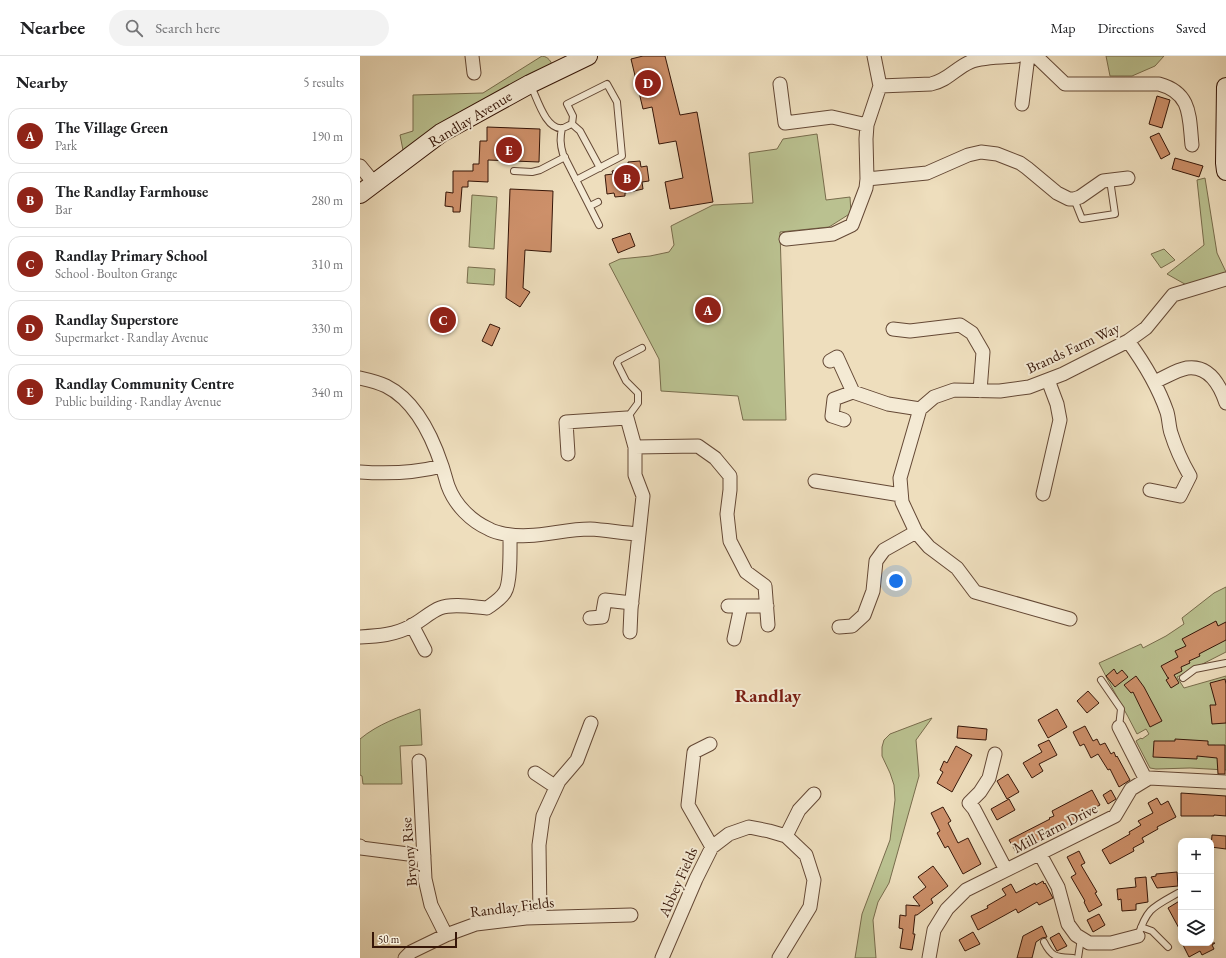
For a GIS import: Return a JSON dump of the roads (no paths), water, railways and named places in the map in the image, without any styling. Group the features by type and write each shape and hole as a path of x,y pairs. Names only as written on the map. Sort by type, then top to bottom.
{"street":[{"path":"472,56 474,74"},
{"name":"Randlay Avenue","path":"367,188 441,134 530,84 588,56"},
{"path":"786,239 833,234 852,225 863,198 867,179 867,125 880,86 874,56"},
{"path":"880,86 938,82 944,80 972,61 1017,56"},
{"path":"1022,104 1028,56"},
{"path":"1035,56 1065,84 1159,84 1176,91 1186,103 1192,145"},
{"path":"780,84 785,123 832,117 867,125"},
{"path":"1226,87 1226,171"},
{"path":"867,179 927,173 974,152 988,152 997,154 1023,165 1063,197 1069,199 1074,199 1099,183 1128,178"},
{"path":"360,166 367,188"},
{"name":"Brands Farm Way","path":"920,409 934,397 954,390 1000,392 1029,387 1048,380 1128,341 1146,328 1173,295 1226,279"},
{"path":"893,329 910,331 960,325 972,333 983,352 980,391"},
{"path":"1128,341 1154,382 1167,414 1170,431 1176,449 1190,476 1180,496 1150,490"},
{"path":"830,360 837,357 853,392"},
{"path":"1154,382 1185,368 1201,370 1211,375 1218,383 1226,403"},
{"path":"360,378 386,386 398,394 412,407 432,438 451,494 465,513 490,530 510,536 535,536 590,529 639,534"},
{"path":"1043,494 1060,420 1048,380"},
{"path":"844,420 832,416 834,399 853,392 888,404 920,409 900,478 902,502 916,532 929,547 957,568 975,592 1070,619"},
{"path":"568,454 566,422 627,418 635,447 635,475 643,496 630,632"},
{"path":"635,447 698,446 715,458 730,476 727,514 730,541 746,572 766,586 768,624"},
{"path":"360,472 398,474 442,466"},
{"path":"815,481 901,495"},
{"path":"839,627 852,626 864,615 873,591 876,561 884,550 916,532"},
{"path":"360,637 387,635 400,631 441,607 460,605 487,608 500,598 506,590 510,536"},
{"path":"590,618 602,617 605,600 632,602"},
{"path":"734,638 734,606 767,606"},
{"path":"412,625 425,650"},
{"path":"540,917 539,845 543,816 559,781 577,760 591,723"},
{"path":"1119,727 1146,780 1149,778 1226,782"},
{"path":"710,744 694,752 688,805 712,847"},
{"path":"995,754 989,778 980,792 968,803 974,809 1006,870"},
{"name":"Bryony Rise","path":"419,761 425,879 431,905 446,935"},
{"path":"535,773 556,787"},
{"name":"Mill Farm Drive","path":"929,958 934,930 947,909 966,890 1115,816 1131,789 1146,780"},
{"path":"786,836 799,810 814,794"},
{"name":"Abbey Fields","path":"662,958 696,879 712,847 729,834 749,827 786,836 806,855 814,880 810,907 779,958"},
{"path":"360,848 424,856"},
{"path":"1040,854 1058,888 1068,924 1076,935 1089,943 1110,943 1140,931"},
{"name":"Randlay Fields","path":"404,958 411,952 446,935 476,924 540,917 631,915"}],"lane":[{"path":"530,84 548,121 554,126 562,128 572,124"},
{"path":"572,124 573,116 567,104 607,84 617,102 622,156 576,180"},
{"path":"572,124 580,131 600,168"},
{"path":"562,128 560,145 564,157 599,225"},
{"path":"514,171 532,172 540,170 564,157"},
{"path":"1074,199 1082,219 1115,214 1110,180"},
{"path":"590,206 598,202"},
{"path":"627,418 638,403 638,393 626,382 617,363 619,360 642,348"},
{"path":"1183,678 1195,669 1226,663"},
{"path":"1101,680 1121,709 1119,727"},
{"path":"1168,947 1152,931 1140,931 1149,911 1156,905 1178,893"},
{"path":"1078,958 1081,938"},
{"path":"1044,942 1049,952 1059,957 1073,958"}],"place":[{"name":"Randlay Superstore","path":"648,83"},
{"name":"Randlay Community Centre","path":"509,150"},
{"name":"The Randlay Farmhouse","path":"627,178"},
{"name":"The Village Green","path":"708,310"},
{"name":"Randlay Primary School","path":"443,320"}],"district":[{"name":"Randlay","path":"768,695"}]}
